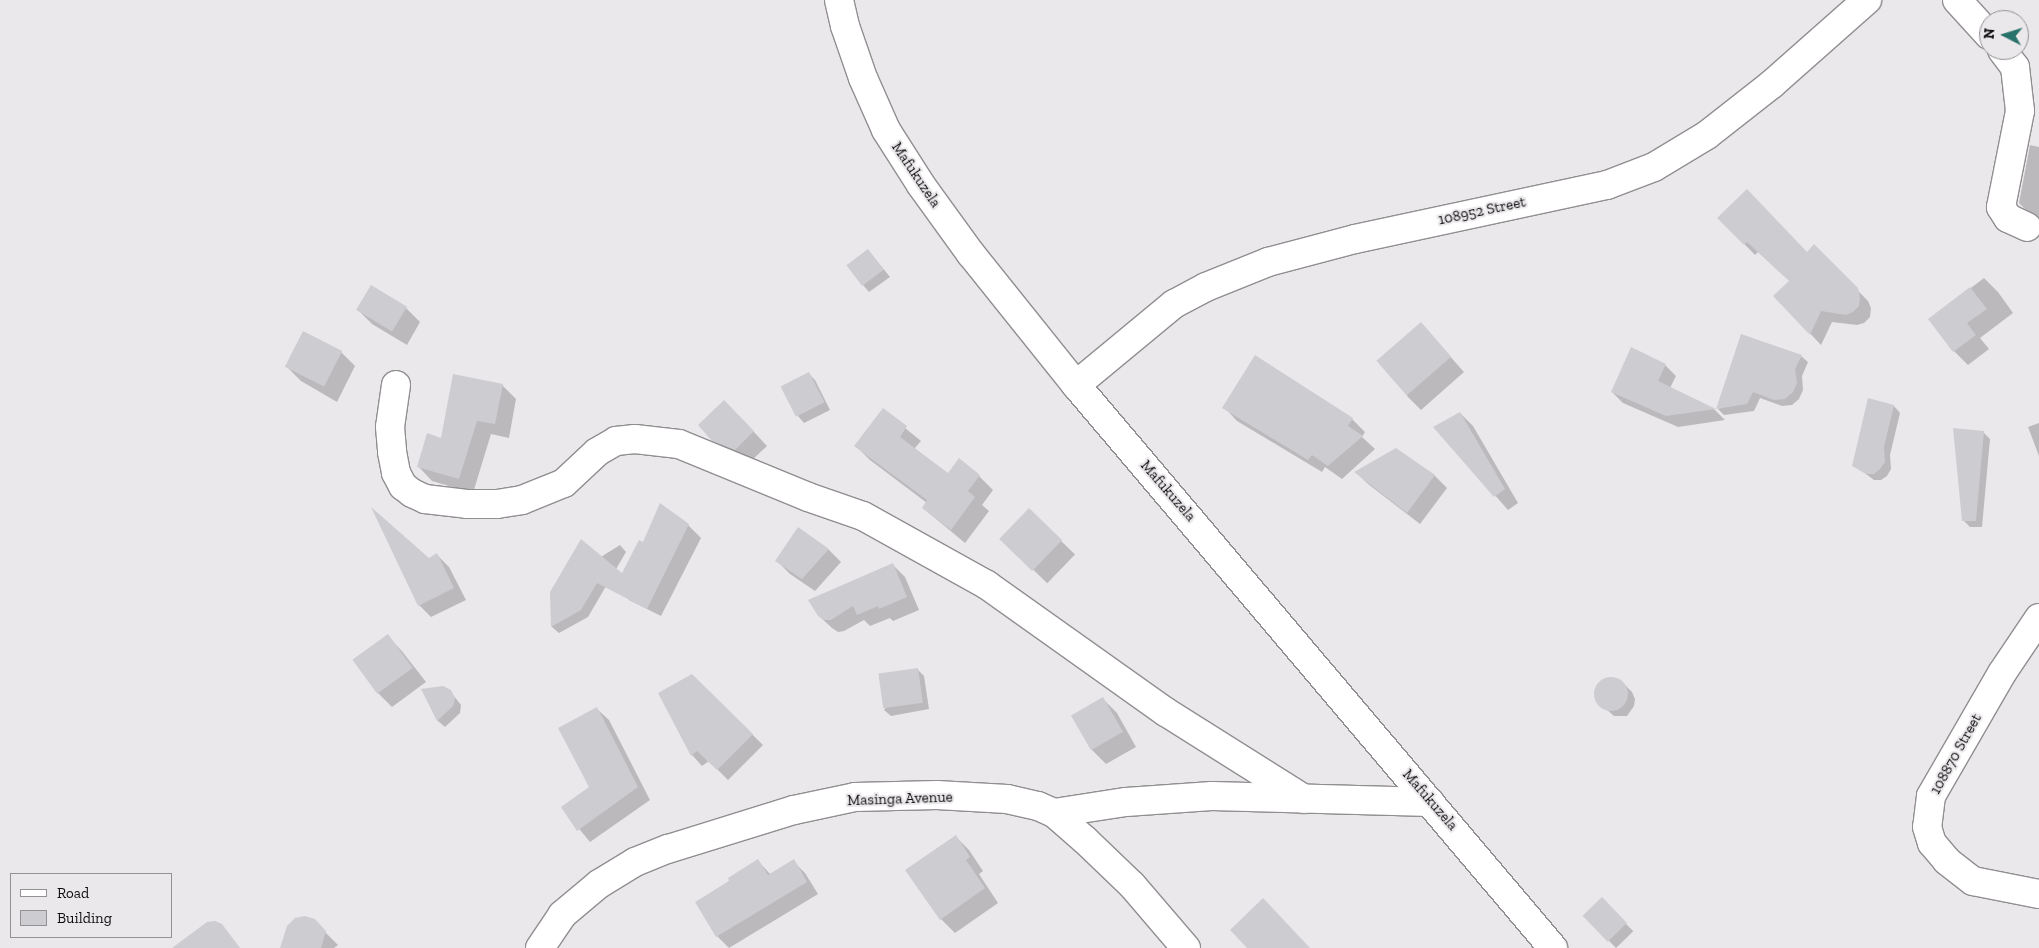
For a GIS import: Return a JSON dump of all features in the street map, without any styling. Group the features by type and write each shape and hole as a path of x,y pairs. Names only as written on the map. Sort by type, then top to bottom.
{"street":[{"name":"Mafukuzela","path":"840,0 845,26 863,78 886,130 921,185 971,254 1076,385 1553,948"},
{"name":"108952 Street","path":"1076,385 1174,304 1206,287 1268,262 1383,233 1607,185 1654,166 1707,134 1750,101 1867,0"},
{"path":"1957,0 1979,24"},
{"path":"2010,60 2015,66 2020,111 2001,207 2008,218 2027,227"},
{"path":"396,384 390,427 396,473 403,486 425,499 467,504 497,504 522,500 564,483 597,452 616,441 635,439 679,444 808,497 863,516 987,585 1166,712 1304,798"},
{"name":"108870 Street","path":"2039,618 2002,673 1931,796 1927,827 1932,843 1947,861 1973,881 2039,894"},
{"name":"Masinga Avenue","path":"540,948 562,916 599,884 635,862 668,849 794,810 855,798 937,795 1006,799 1038,806 1054,813 1132,885 1186,948"},
{"path":"1054,813 1126,802 1212,796 1430,802"}],"building":[{"path":"1747,189 1807,252 1814,244 1858,288 1859,306 1853,312 1846,315 1821,311 1810,335 1773,296 1789,281 1747,242 1744,245 1717,218"},
{"path":"868,249 884,270 862,286 846,265"},
{"path":"371,285 407,307 392,331 356,310"},
{"path":"1970,287 1987,309 1967,323 1976,335 1953,352 1928,319"},
{"path":"1421,322 1451,357 1407,395 1376,361"},
{"path":"303,331 342,351 324,387 285,367"},
{"path":"1741,334 1802,355 1795,369 1797,383 1793,392 1785,399 1774,400 1753,392 1747,404 1716,409"},
{"path":"1631,347 1666,364 1658,381 1716,409 1666,416 1611,392"},
{"path":"1255,355 1353,418 1348,426 1363,436 1328,466 1312,455 1308,460 1222,408"},
{"path":"809,372 824,402 796,417 780,387"},
{"path":"453,374 503,384 495,424 477,421 459,479 417,467 427,433 441,438"},
{"path":"1868,398 1894,405 1884,447 1885,462 1874,474 1866,474 1852,466"},
{"path":"724,400 754,431 735,450 712,441 698,425"},
{"path":"883,408 907,426 900,437 948,473 959,458 980,475 968,491 975,497 951,530 922,508 927,500 854,446"},
{"path":"1460,412 1505,489 1494,497 1433,427"},
{"path":"1953,428 1984,431 1976,521 1962,521"},
{"path":"1396,448 1435,475 1407,513 1354,472"},
{"path":"660,503 689,524 647,609 597,583 581,610 551,627 550,592 581,539 622,573 639,540 643,542"},
{"path":"371,507 429,558 437,553 454,588 418,606"},
{"path":"1029,508 1062,540 1032,571 999,539"},
{"path":"798,527 829,549 802,579 775,561"},
{"path":"893,563 907,597 879,609 878,606 857,615 853,606 831,620 824,620 818,616 808,600"},
{"path":"388,634 413,668 377,694 352,660"},
{"path":"918,668 923,703 883,708 878,674"},
{"path":"692,674 753,734 717,770 697,751 691,756 658,693"},
{"path":"1611,677 1618,678 1623,682 1627,687 1627,701 1623,706 1618,710 1611,711 1604,710 1599,706 1595,701 1594,694 1595,687 1599,682 1604,678"},
{"path":"443,686 451,690 455,698 453,706 437,721 421,689"},
{"path":"1103,697 1123,732 1091,750 1071,716"},
{"path":"597,707 638,787 577,831 561,807 589,787 558,728"},
{"path":"956,835 970,857 966,860 985,888 940,920 905,870"},
{"path":"758,859 768,875 794,859 807,882 716,937 695,902 729,881 728,878"},
{"path":"1602,897 1627,923 1608,942 1583,916"},
{"path":"1263,898 1310,948 1247,948 1230,930"},
{"path":"305,916 315,919 326,931 321,948 280,948 287,926 295,918"},
{"path":"215,921 222,924 240,948 172,948 207,922"}]}
